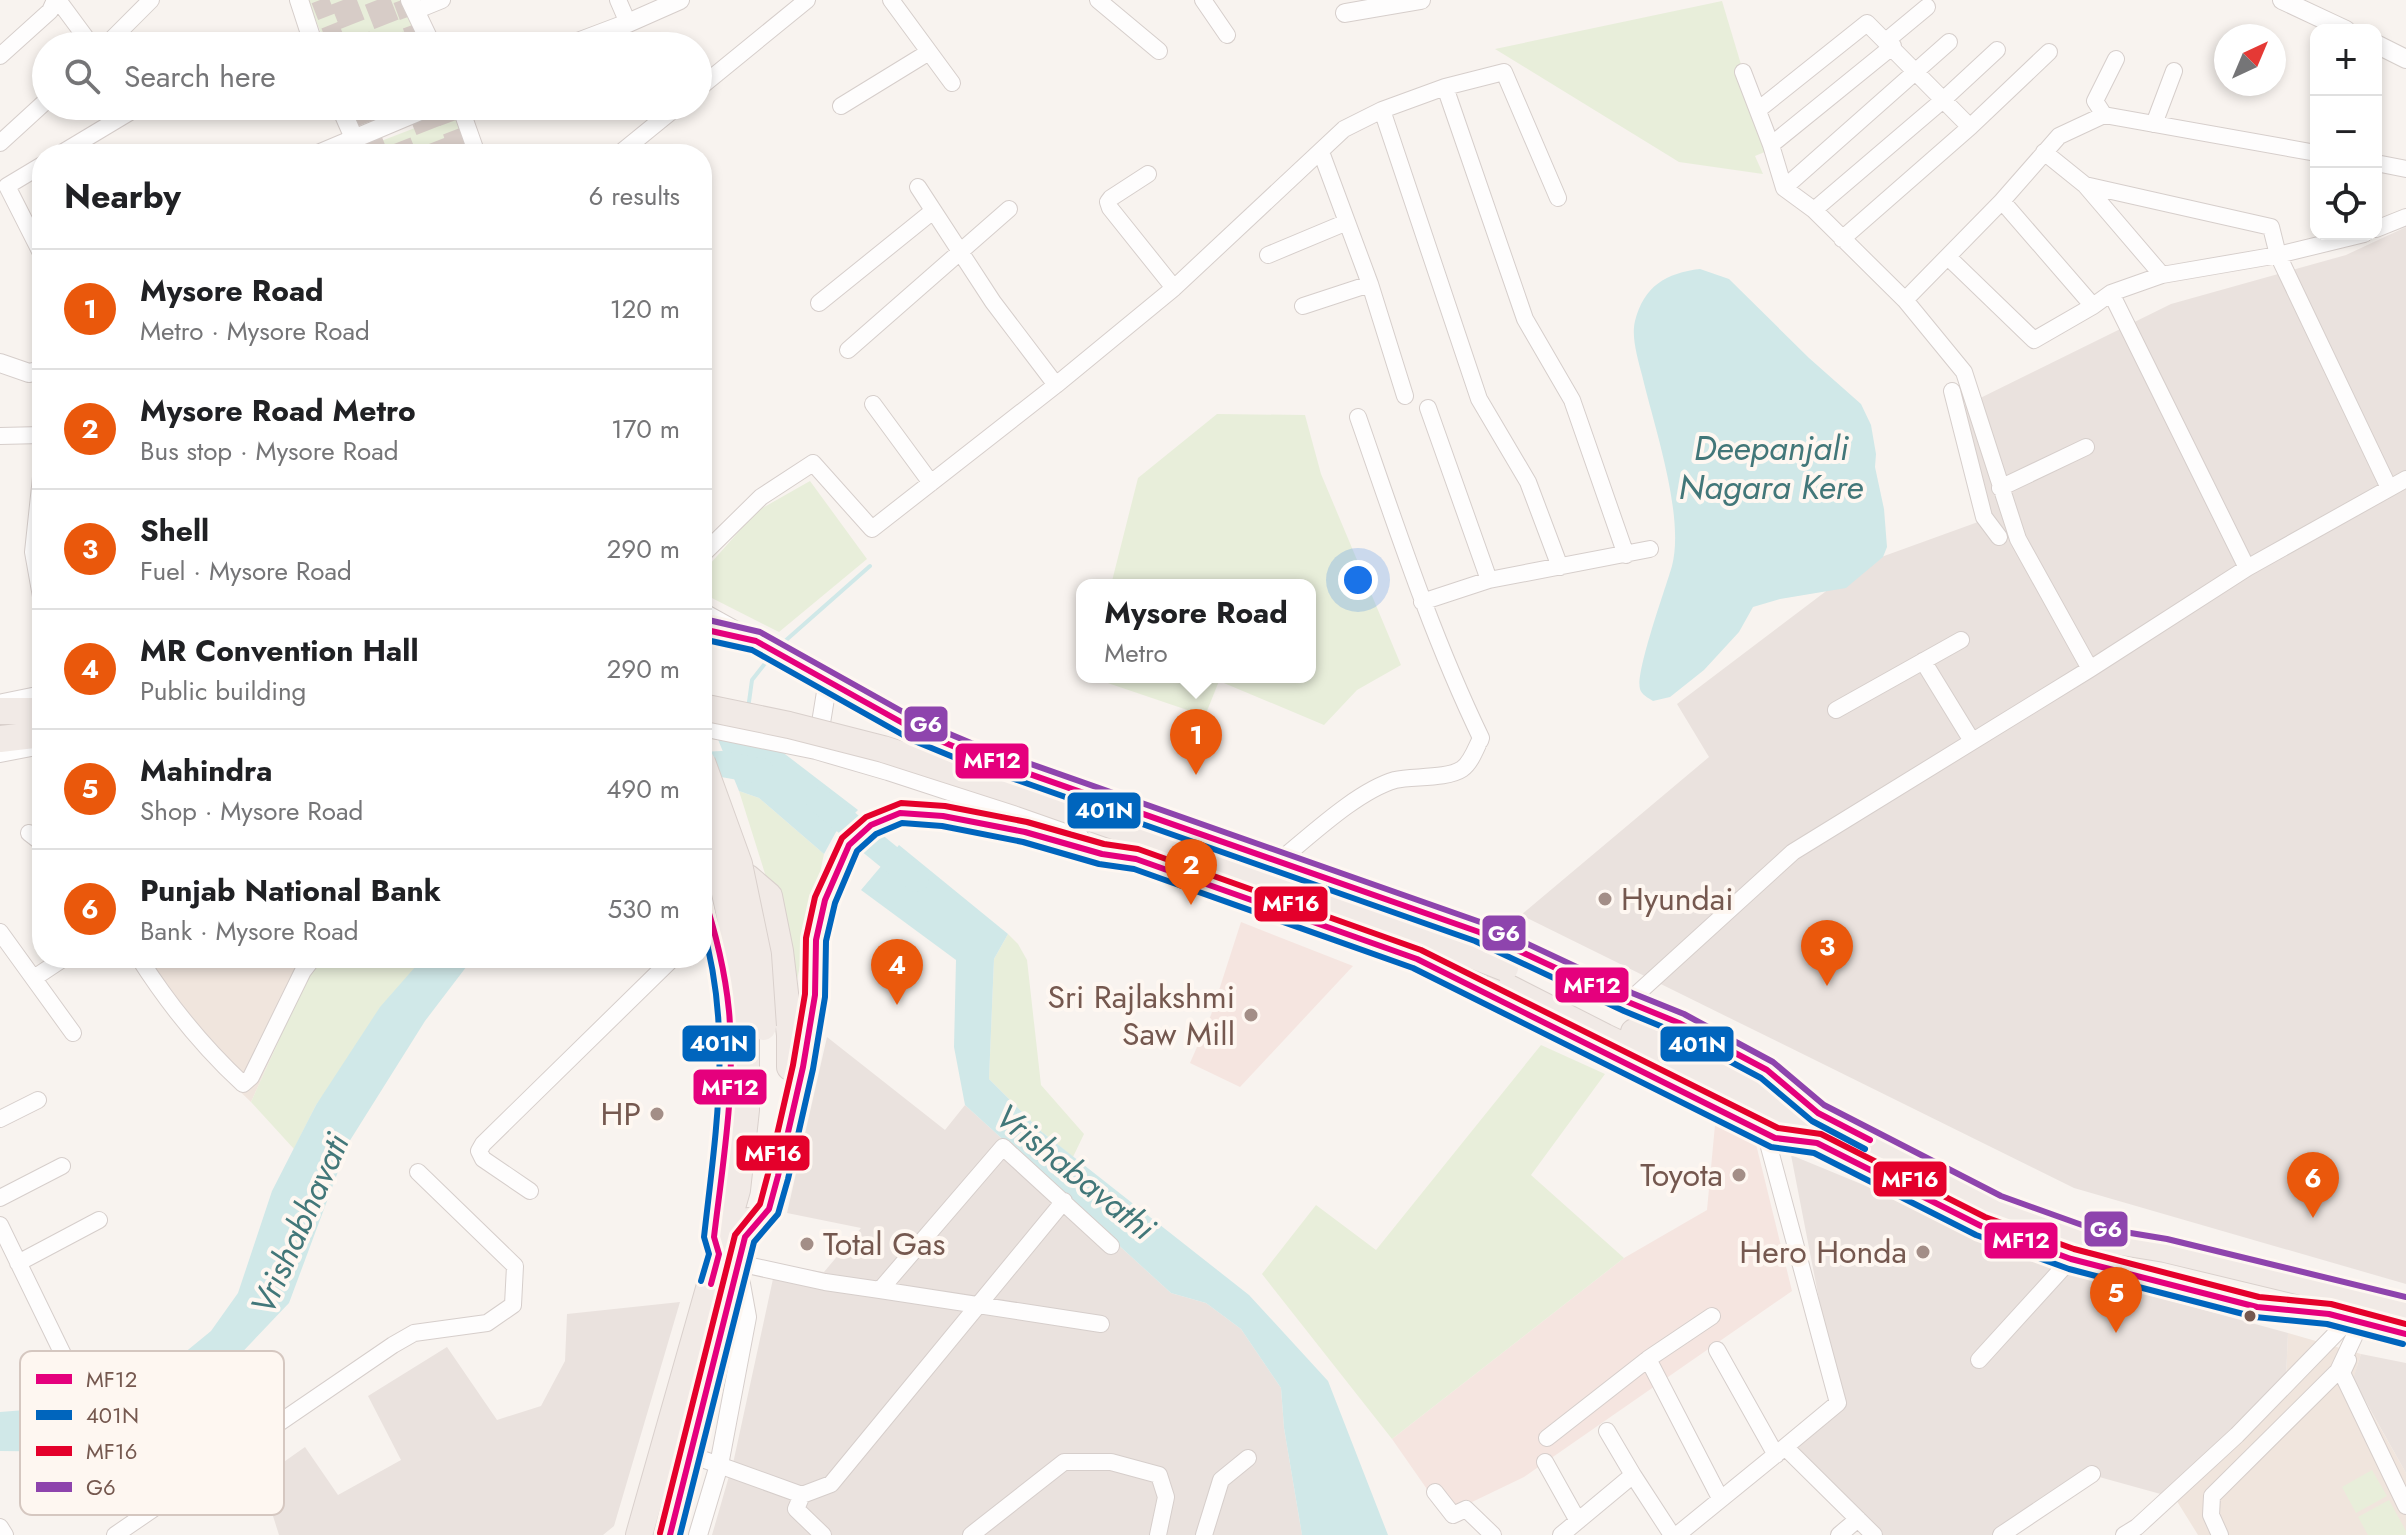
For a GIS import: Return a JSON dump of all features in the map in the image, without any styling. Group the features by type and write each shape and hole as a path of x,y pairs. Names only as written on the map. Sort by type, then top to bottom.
{"highway":[{"path":"712,709 869,745 1009,789 1393,924 1502,976 1818,1113 1997,1205 2079,1235 2165,1249 2406,1307"},
{"path":"0,711 32,711"},
{"path":"712,719 880,759 1502,976 1605,1037 1771,1126 1817,1143 1981,1226 2071,1259 2257,1307 2329,1314 2406,1334"},
{"path":"0,739 32,743"},
{"path":"670,1535 691,1455 728,1258 754,1027 758,955 739,864 712,790"},
{"path":"639,1535 728,1258 769,1209 790,1129 815,995 816,940 822,913 849,845 871,825 900,813 943,816 1025,832 1102,854 1136,859"},
{"path":"712,842 721,869 754,1027 764,1106 758,1167 745,1237"},
{"path":"712,853 723,865 748,878 769,896 780,951 790,1035 790,1129"}],"street":[{"path":"0,56 50,11 56,0 81,32"},
{"path":"119,32 151,0"},
{"path":"299,0 309,32"},
{"path":"425,32 412,5 442,0"},
{"path":"618,0 628,23"},
{"path":"604,32 680,0"},
{"path":"712,78 807,0"},
{"path":"891,0 952,83"},
{"path":"1098,0 1159,51"},
{"path":"1203,0 1227,35"},
{"path":"2282,0 2333,24"},
{"path":"1341,7 1408,1"},
{"path":"1771,145 1890,44 1927,7"},
{"path":"1758,110 1867,23 1970,127"},
{"path":"1784,188 1949,42"},
{"path":"2382,47 2406,59"},
{"path":"1814,210 1997,50"},
{"path":"841,106 929,52"},
{"path":"1842,239 1970,127 2049,52"},
{"path":"2104,115 2095,101 2116,59"},
{"path":"2154,124 2174,71"},
{"path":"712,545 761,497 813,463 872,529 1174,288 1344,129 1382,110 1445,87 1504,72 1558,198"},
{"path":"1743,72 1784,188 1814,210 1905,300 1964,372 2018,539 2090,669"},
{"path":"1445,87 1525,319 1572,400 1626,555"},
{"path":"1382,110 1479,399 1528,482 1560,567"},
{"path":"0,143 32,114"},
{"path":"1905,300 2002,201 2059,136 2104,115 2310,152"},
{"path":"76,144 115,120"},
{"path":"346,120 356,144"},
{"path":"361,144 406,120"},
{"path":"465,120 473,144"},
{"path":"631,144 661,120"},
{"path":"1321,152 1370,284 1405,396"},
{"path":"2044,152 2085,185 2162,275"},
{"path":"2382,164 2406,169"},
{"path":"32,169 3,180 32,236"},
{"path":"1148,174 1108,202 1174,288"},
{"path":"2085,185 2271,227 2278,255 2389,488"},
{"path":"918,187 959,253 1056,385"},
{"path":"2002,201 2093,306"},
{"path":"848,350 1009,209"},
{"path":"819,303 933,211"},
{"path":"2382,227 2406,217"},
{"path":"1268,255 1347,222"},
{"path":"1948,257 2034,340 2111,293 2162,275 2278,255 2339,240"},
{"path":"1303,306 1370,284"},
{"path":"2111,293 2247,568"},
{"path":"0,363 32,372"},
{"path":"1952,391 1984,517 1999,537"},
{"path":"873,404 931,483"},
{"path":"1428,408 1489,580"},
{"path":"1279,861 1352,803 1374,790 1396,780 1460,771 1468,763 1480,739 1422,602 1358,417"},
{"path":"0,436 32,435"},
{"path":"2000,488 2086,447"},
{"path":"1628,1002 1793,852 2247,568 2406,479"},
{"path":"1422,602 1489,580 1650,549"},
{"path":"712,617 917,731 967,752 1479,932 1679,1023 1767,1070 1818,1113"},
{"path":"712,631 756,641"},
{"path":"1836,710 1961,640"},
{"path":"1923,661 1972,741"},
{"path":"816,750 828,680"},
{"path":"0,703 32,697"},
{"path":"712,729 816,750 1041,821 1136,859 1417,959 1771,1126 1838,1403 1675,1535 1607,1431"},
{"path":"0,753 32,746"},
{"path":"712,927 772,911"},
{"path":"0,932 73,1033"},
{"path":"698,1535 719,1465 747,1317 728,1258 714,1237 732,1055 721,953 712,936"},
{"path":"34,978 49,968"},
{"path":"145,968 211,1054 243,1084 251,1077 305,968"},
{"path":"530,1191 483,1159 479,1151 483,1144 663,968"},
{"path":"0,1119 38,1100"},
{"path":"880,1290 1003,1147 1111,1246"},
{"path":"0,1198 62,1166"},
{"path":"284,1419 414,1333 487,1323 513,1305 515,1266 418,1172"},
{"path":"691,1455 802,1495 831,1484 1064,1201"},
{"path":"18,1263 99,1220"},
{"path":"0,1225 61,1351"},
{"path":"728,1258 825,1282 1101,1324"},
{"path":"1979,1360 2071,1259"},
{"path":"1547,1438 1648,1359 1712,1316"},
{"path":"2358,1322 2342,1373 2406,1506"},
{"path":"2134,1532 2358,1322"},
{"path":"2220,1535 2211,1515 2212,1496 2338,1371 2358,1322"},
{"path":"1717,1350 1780,1451 1874,1535"},
{"path":"1648,1359 1720,1498"},
{"path":"1204,1535 1221,1480 1248,1458"},
{"path":"971,1535 1064,1462 1111,1462 1159,1475 1166,1497 1158,1535"},
{"path":"1545,1462 1578,1521"},
{"path":"2001,1535 2092,1474"},
{"path":"1561,1535 1633,1475"},
{"path":"1435,1492 1453,1515 1466,1509 1493,1535"},
{"path":"802,1495 796,1509 823,1535"},
{"path":"115,1535 144,1515"},
{"path":"1839,1535 1858,1519"},
{"path":"0,1527 5,1535"}],"shaded area":[{"path":"2406,227 2406,1284 2074,1188 1521,915 1709,757 1677,704 1862,564 1978,522 1960,408 2171,304 2346,255"},
{"path":"1241,922 1353,966 1240,1087 1190,1063 1211,1015"},
{"path":"141,968 312,968 251,1102 206,1059"},
{"path":"827,1037 945,1130 965,1105 1171,1293 1206,1303 1241,1329 1281,1388 1284,1428 1302,1535 712,1535 734,1459 776,1265 824,1272 861,1228 787,1213"},
{"path":"1715,1125 1755,1140 1792,1291 1524,1477 1445,1515 1392,1439 1624,1258 1707,1210"},
{"path":"1791,1155 2094,1280 2288,1333 2286,1378 2175,1498 2092,1475 1999,1535 1879,1535 1790,1448 1838,1397"},
{"path":"680,1302 614,1526 603,1535 279,1535 273,1515 284,1515 284,1462 305,1447 338,1495 401,1460 368,1396 447,1347 497,1420 541,1406 565,1361 567,1314"},
{"path":"2288,1333 2361,1354 2353,1380 2406,1473 2406,1535 2198,1535 2175,1498 2286,1378"},
{"path":"2361,1354 2406,1363 2406,1473 2353,1379"}],"green space":[{"path":"308,0 405,0 418,32 321,32"},
{"path":"1722,1 1767,151 1755,156 1763,174 1679,162 1495,49"},
{"path":"436,120 457,120 467,144 373,144"},
{"path":"1217,414 1305,415 1321,474 1401,665 1357,690 1324,725 1224,683 1316,683 1316,579 1113,579 1138,478"},
{"path":"810,481 867,559 779,632 712,598 712,562 757,511"},
{"path":"1108,683 1218,683 1205,716"},
{"path":"739,791 759,798 824,854 795,989 778,915"},
{"path":"1008,934 1027,960 1041,1085 1084,1134 1073,1157 1042,1132 989,1079 994,959"},
{"path":"312,968 417,968 316,1105 294,1149 251,1102"},
{"path":"1541,1045 1605,1074 1531,1175 1624,1258 1392,1439 1262,1274 1316,1205 1376,1250"},
{"path":"2372,1470 2387,1496 2356,1513 2342,1487"},
{"path":"2389,1500 2406,1535 2368,1535 2358,1517"}],"water":[{"name":"Deepanjali Nagara Kere","path":"1700,269 1729,279 1861,404 1871,425 1887,547 1883,557 1846,588 1780,599 1753,607 1739,632 1704,670 1670,697 1653,701 1641,691 1640,680 1646,649 1672,566 1674,522 1666,471 1637,356 1634,327 1644,299 1658,283 1677,274"},
{"path":"717,737 781,751 858,810 836,832 824,854 759,798 739,791"},
{"path":"899,845 1008,934 994,959 989,1079 1042,1132 1249,1295 1328,1381 1388,1535 1302,1535 1284,1428 1281,1388 1241,1329 1206,1303 1171,1293 965,1105 954,1047 956,960 861,890"},
{"name":"Vrishabhavati","path":"414,968 465,968 425,1021 349,1142 289,1303 243,1351 187,1351 211,1331 238,1293 272,1191 316,1105 380,1007"},
{"name":"Vrishabhavati","path":"20,1410 20,1451 0,1451 0,1412"}],"waterway":[{"path":"776,649 870,566"},
{"path":"748,709 752,680 771,656"},
{"name":"Vrishabavathi","path":"712,764 761,771"},
{"name":"Vrishabavathi","path":"819,800 916,879"}],"tunnel":[{"path":"320,0 333,32"},
{"path":"343,0 356,32"},
{"path":"377,0 390,32"},
{"path":"402,0 414,32"},
{"path":"366,120 375,144"},
{"path":"390,120 399,144"},
{"path":"425,120 434,144"},
{"path":"447,120 456,144"}],"transit line":[{"name":"G6","path":"712,621 760,632 921,722 971,743 1483,923 1684,1014 1773,1062 1824,1105 2001,1196 2082,1225 2167,1239 2406,1297"},
{"name":"MF12","path":"712,631 756,641 917,731 967,752 1479,932 1679,1023 1767,1070 1818,1113 1870,1140"},
{"name":"401N","path":"712,641 752,650 912,740 963,761 1475,941 1675,1032 1761,1078 1812,1121 1865,1149"},
{"name":"MF16","path":"660,1533 735,1235 760,1204 768,1174 793,1065 805,994 806,938 815,897 842,838 866,817 901,803 945,806 1027,822 1104,844 1138,849 1421,950 1778,1128 1821,1134 1985,1217 2074,1249 2259,1297 2331,1304 2406,1324"},
{"name":"MF12","path":"670,1535 745,1237 769,1209 778,1176 803,1067 815,995 816,940 825,900 849,845 871,825 900,813 943,816 1025,832 1102,854 1136,859 1417,959 1775,1138 1817,1143 1981,1226 2071,1259 2257,1307 2329,1314 2406,1334"},
{"name":"401N","path":"680,1535 754,1242 778,1214 788,1179 813,1069 825,997 826,941 835,903 857,851 876,834 902,823 942,826 1023,842 1099,864 1134,869 1413,968 1771,1147 1814,1153 1976,1235 2069,1269 2255,1317 2327,1324 2403,1344"},
{"name":"MF12","path":"711,1284 719,1254 714,1237 728,1124 731,1067 727,996 712,925"},
{"name":"401N","path":"701,1281 709,1254 704,1237 719,1080 717,1003 712,968"}],"place":[{"name":"Mysore Road","path":"1196,775"},
{"name":"Hyundai","path":"1605,899"},
{"name":"Mysore Road Metro","path":"1191,905"},
{"name":"Shell","path":"1827,986"},
{"name":"MR Convention Hall","path":"897,1005"},
{"name":"Sri Rajlakshmi Saw Mill","path":"1251,1015"},
{"name":"HP","path":"657,1114"},
{"name":"Toyota","path":"1739,1175"},
{"name":"Punjab National Bank","path":"2313,1218"},
{"name":"Total Gas","path":"807,1244"},
{"name":"Hero Honda","path":"1923,1252"},
{"name":"Mahindra","path":"2116,1333"}]}
